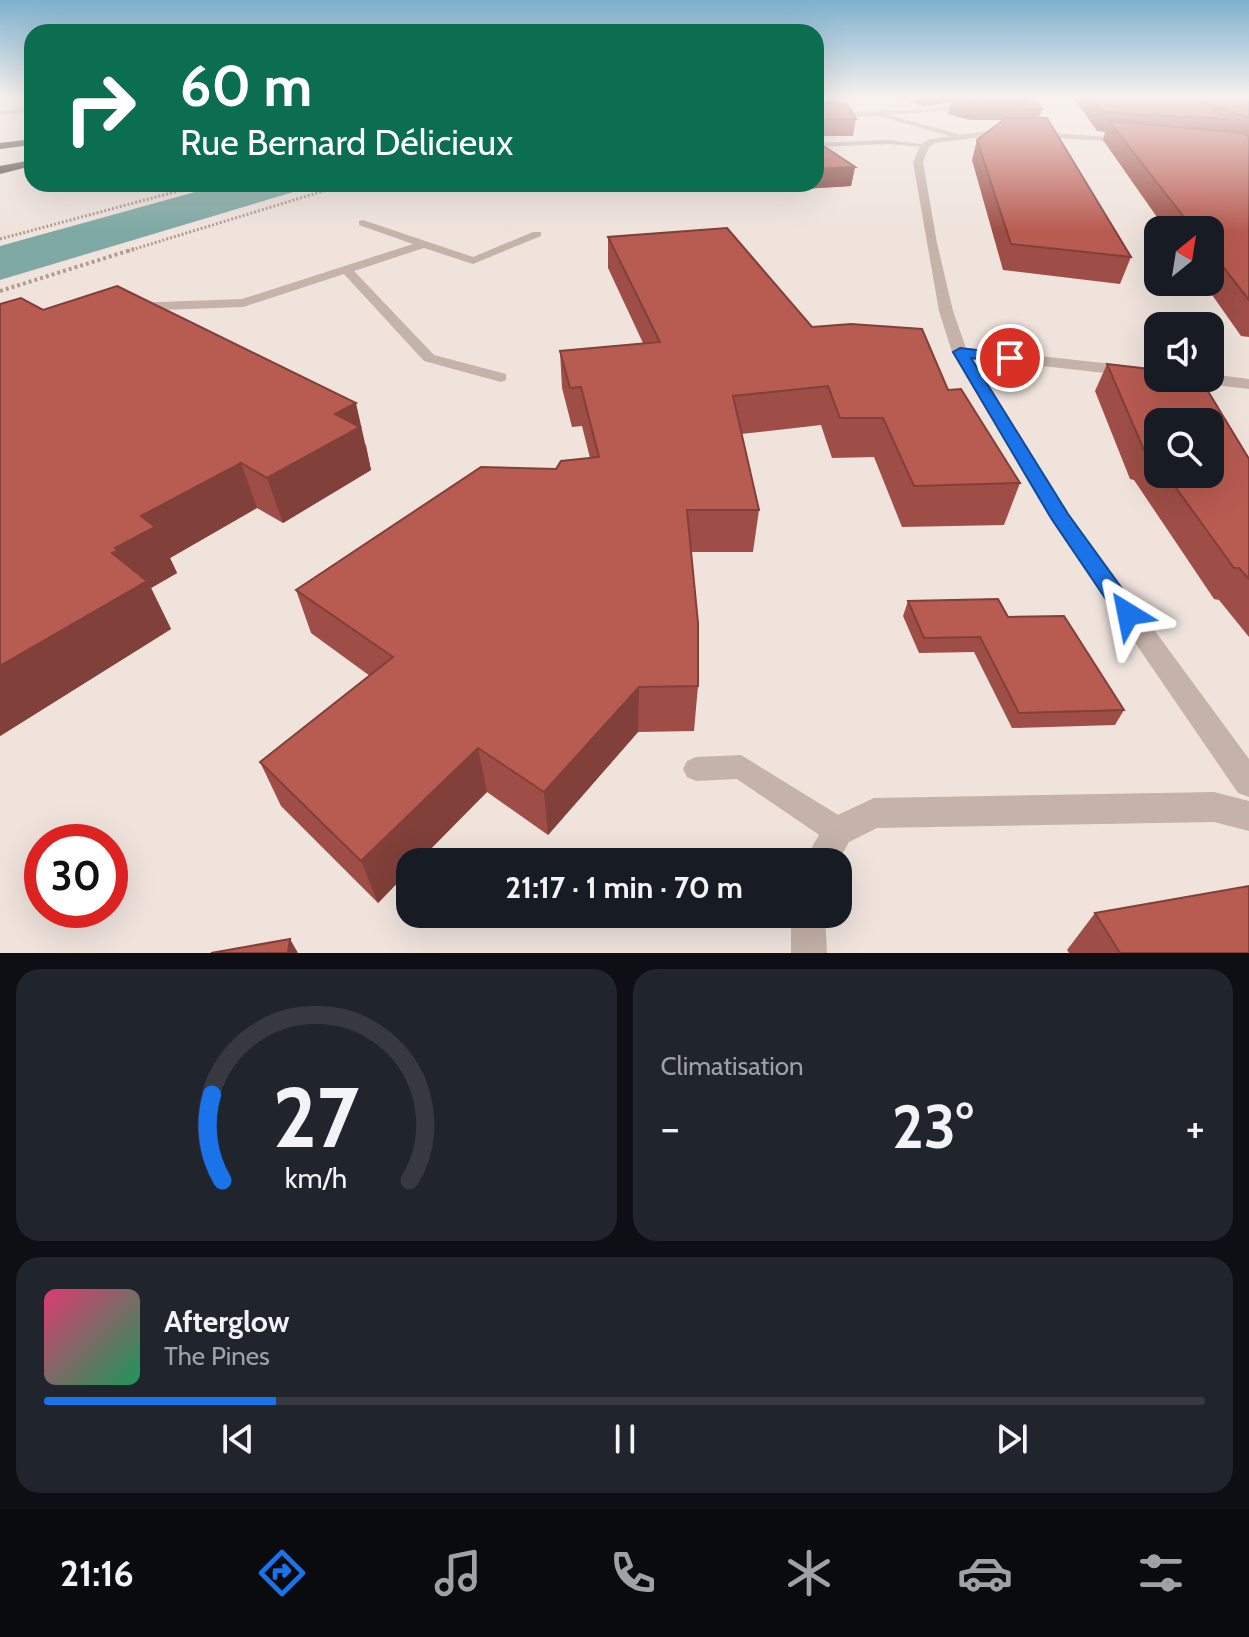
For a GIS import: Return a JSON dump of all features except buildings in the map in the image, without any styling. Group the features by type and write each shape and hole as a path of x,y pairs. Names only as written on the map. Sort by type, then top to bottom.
{"highway":[{"path":"0,146 24,143"},
{"path":"0,156 24,154"},
{"path":"0,170 24,165"}],"street":[{"path":"937,141 925,145 918,162 931,243 960,352 1061,518 1249,783"},
{"path":"960,352 1144,372"},
{"path":"1224,381 1249,384"},
{"path":"828,848 838,831 874,813 1214,807 1249,816"},
{"path":"808,928 809,953"}],"lane":[{"path":"824,145 888,142 925,145"},
{"path":"363,223 473,261 537,234"},
{"path":"114,309 243,303 424,244"},
{"path":"348,271 429,358 501,377"},
{"path":"696,769 741,767 838,831"}],"path":[{"path":"0,239 174,192"},
{"path":"0,291 320,192"}],"water":[{"path":"195,192 293,192 0,280 0,246"}],"route":[{"path":"1010,358 960,352 1061,518 1128,614"}]}
